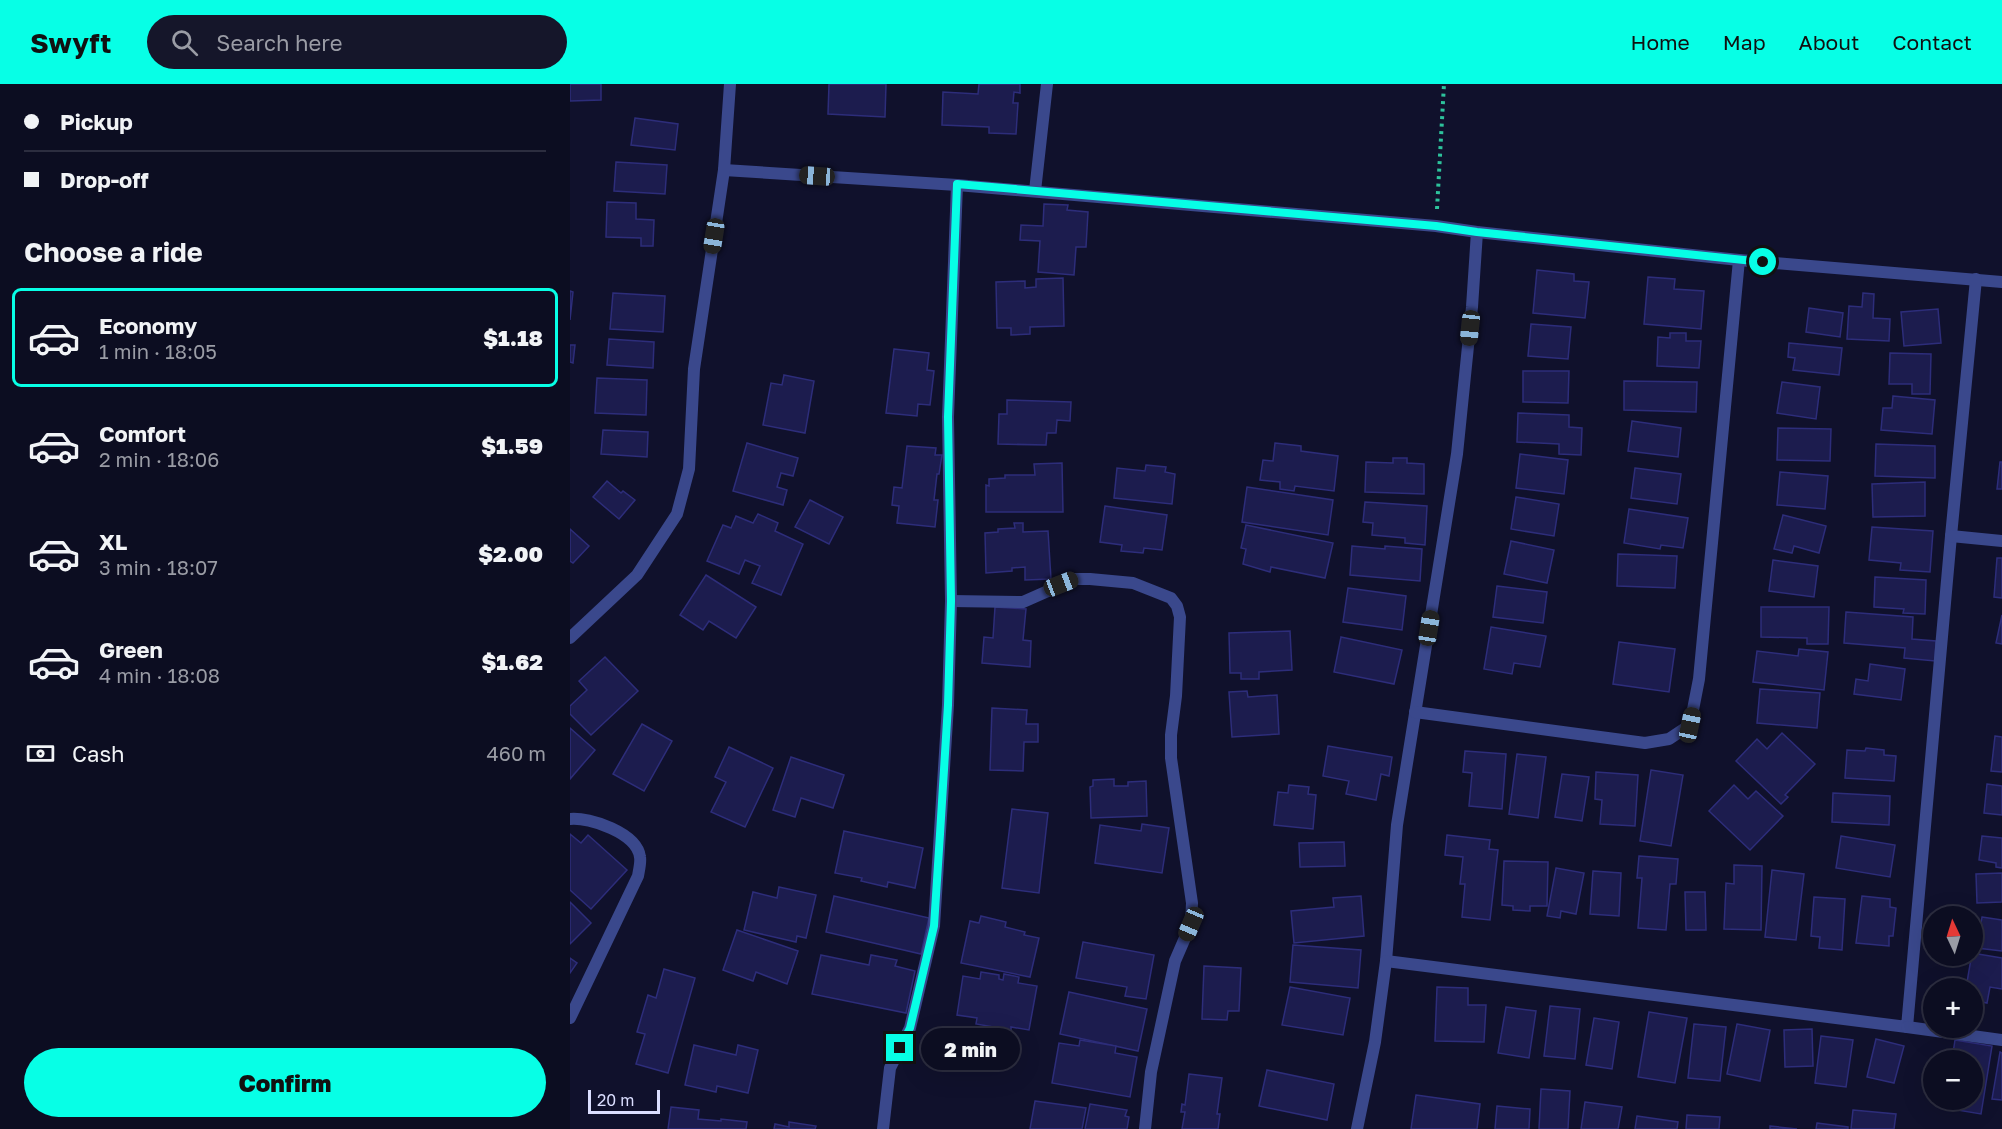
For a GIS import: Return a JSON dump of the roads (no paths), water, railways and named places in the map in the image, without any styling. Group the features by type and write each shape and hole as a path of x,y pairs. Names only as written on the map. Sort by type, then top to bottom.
{"street":[{"path":"570,638 637,575 677,514 689,469 694,369 724,170 730,84"},
{"path":"1035,191 1047,84"},
{"path":"724,170 957,184 1436,226 1739,260 2002,282"},
{"path":"883,1129 890,1068 910,1028 934,926 947,717 951,601 948,417 957,184"},
{"path":"1357,1129 1375,1042 1386,961 1397,825 1457,454 1477,232"},
{"path":"1415,712 1645,743 1669,739 1690,725 1700,679 1739,260"},
{"path":"1907,1027 1951,536 1977,279"},
{"path":"1951,536 2002,541"},
{"path":"951,601 1023,602 1075,579 1090,579 1134,583 1171,598 1177,606 1180,617 1171,758 1192,903 1191,924 1175,961 1151,1072 1145,1129"},
{"path":"570,819 579,818 617,830 636,845 641,857 638,876 570,1018"},
{"path":"1386,961 2002,1040"}]}
